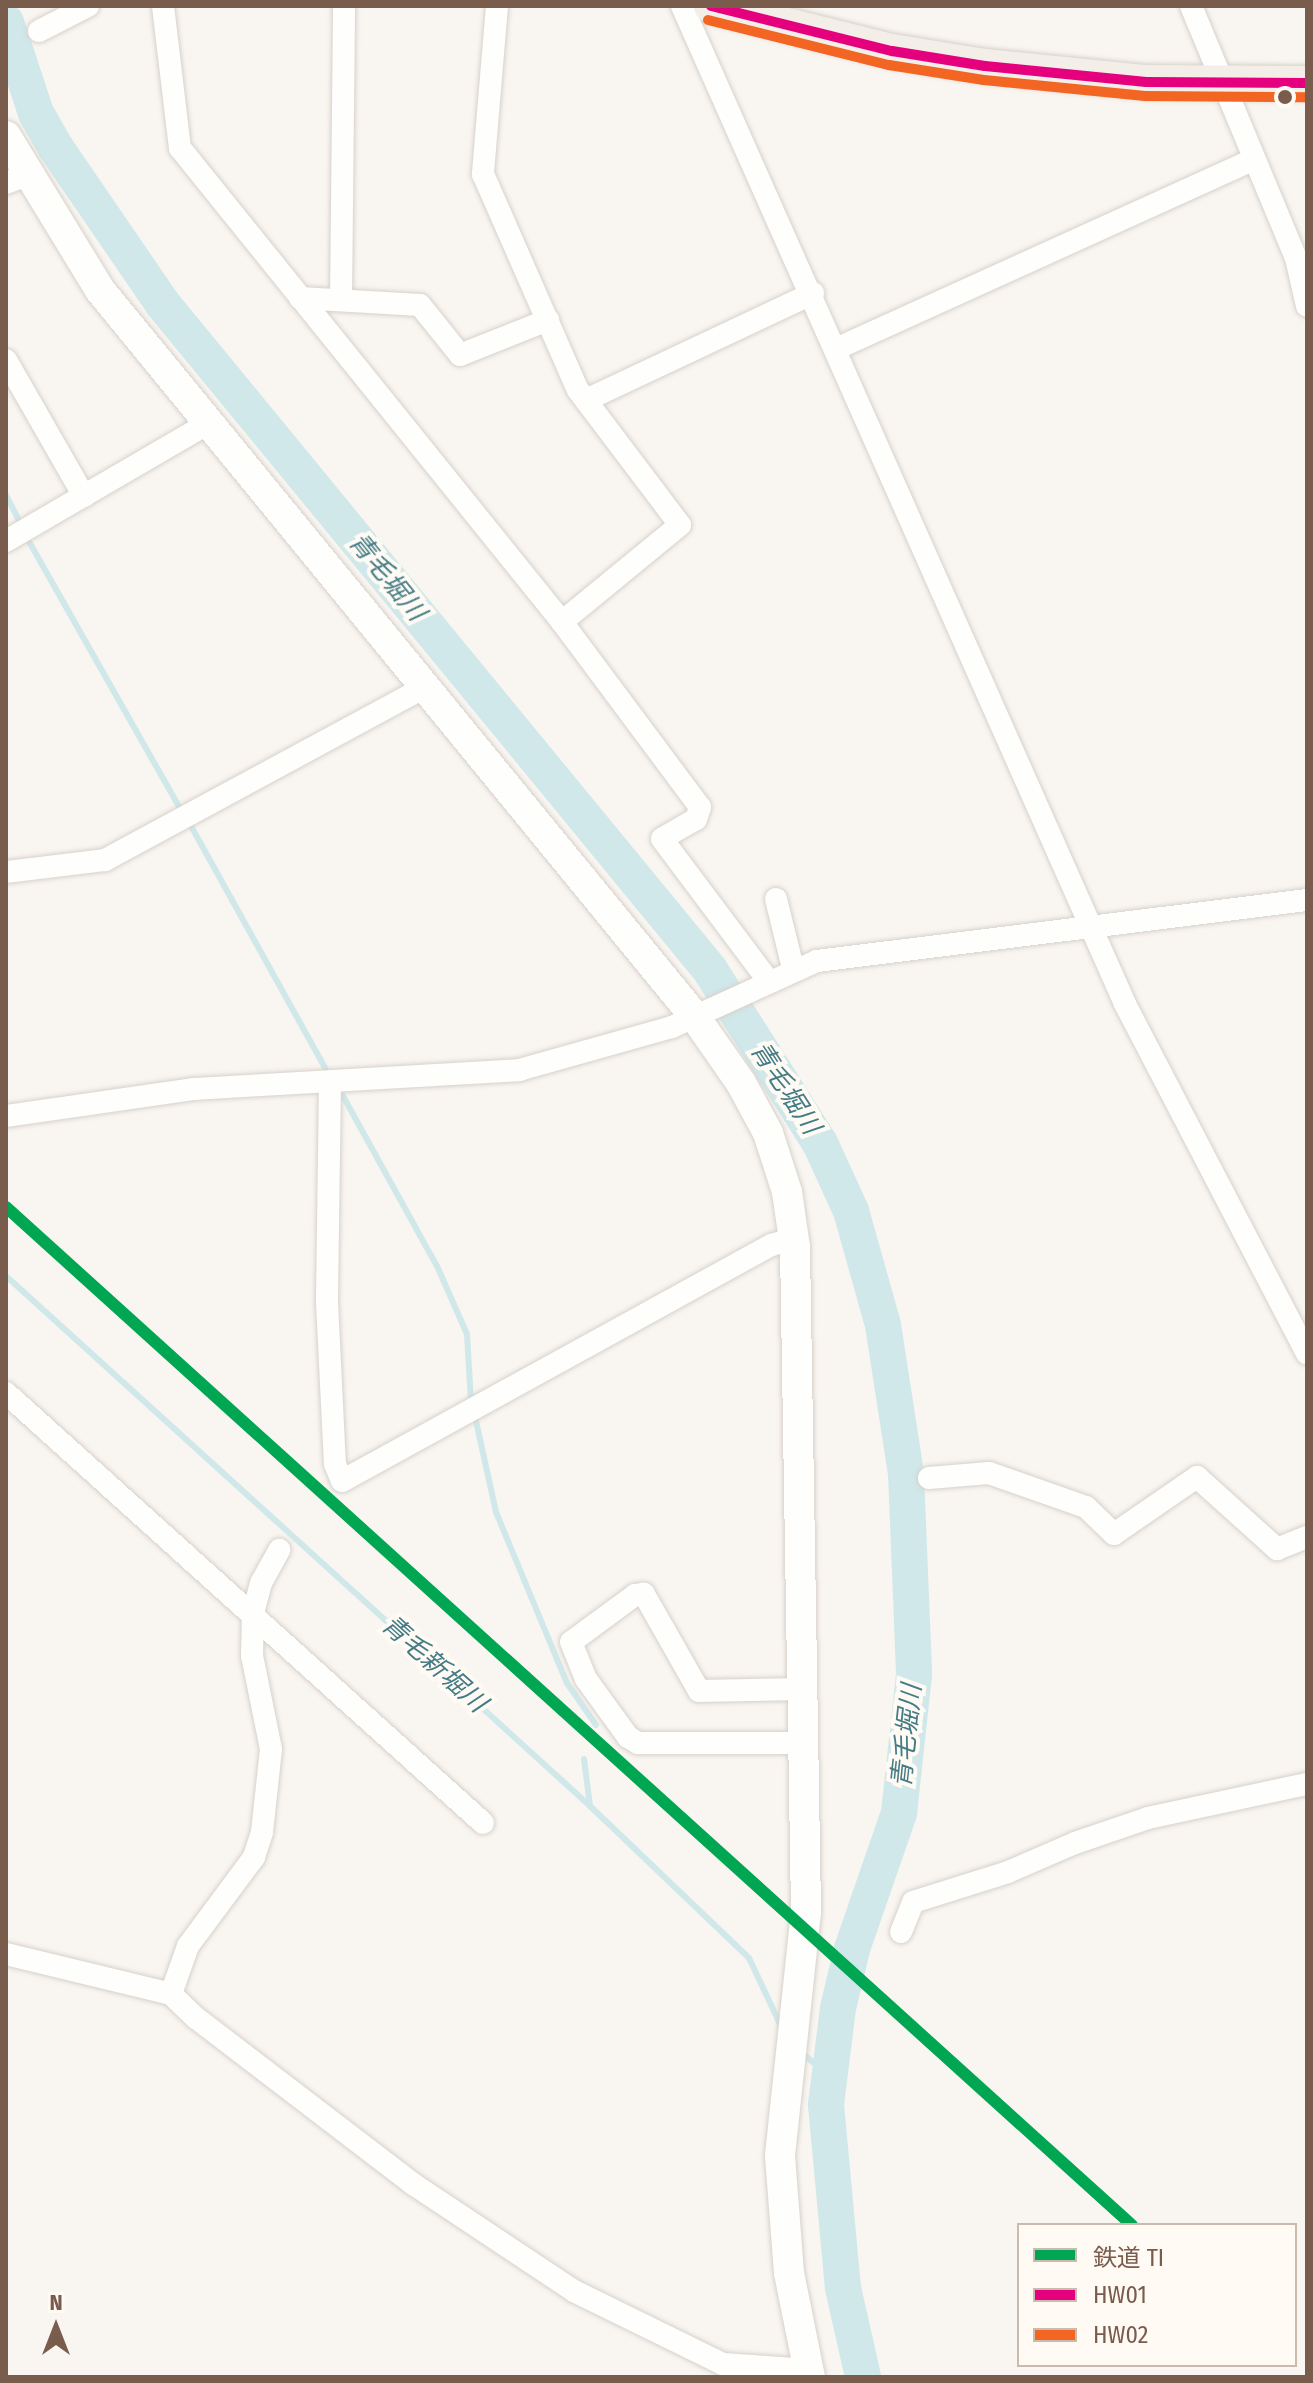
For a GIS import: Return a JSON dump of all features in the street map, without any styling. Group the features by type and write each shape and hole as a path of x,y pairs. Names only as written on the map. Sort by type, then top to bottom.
{"main road":[{"path":"711,6 892,51 1077,78 1223,84 1307,83"}],"street":[{"path":"39,31 88,6"},
{"path":"163,6 176,141 562,622 700,807 696,819 662,839 760,984"},
{"path":"341,300 344,6"},
{"path":"497,6 483,174 586,400 680,525 562,622"},
{"path":"682,6 838,348 1125,1004 1307,1354"},
{"path":"1191,6 1252,160 1296,258 1307,306"},
{"path":"6,136 17,179 100,290 423,688 702,1014 768,1133 794,1238 806,1912 789,2062 781,2195 809,2374 723,2364 574,2291 424,2192 196,2018 171,1994 6,1954"},
{"path":"838,348 1252,160"},
{"path":"586,400 813,293"},
{"path":"300,298 420,305 460,355 548,320"},
{"path":"6,360 84,496"},
{"path":"6,541 207,424"},
{"path":"6,872 105,860 423,688"},
{"path":"776,899 793,968"},
{"path":"6,1116 115,1097 519,1070 580,1056 702,1014 793,968 862,952 1307,900"},
{"path":"330,1082 327,1302 335,1464 342,1481 772,1245 794,1238"},
{"path":"6,1393 483,1823"},
{"path":"929,1478 989,1473 1086,1507 1114,1534 1197,1477 1277,1549 1307,1537"},
{"path":"171,1994 188,1946 254,1857 262,1832 271,1749 252,1656 253,1613 261,1583 279,1550"},
{"path":"801,1689 699,1691 644,1594 635,1595 571,1642 586,1679 628,1737 638,1743 801,1743"},
{"path":"901,1932 913,1902 1008,1872 1075,1843 1148,1818 1307,1784"}],"waterway":[{"name":"青毛堀川","path":"6,22 36,113 56,148 162,303 710,970 820,1143 851,1211 883,1325 906,1473 914,1675 899,1813 852,1949 838,2008 826,2105 843,2288 863,2377"},
{"path":"6,495 20,522"},
{"path":"27,538 180,808"},
{"path":"191,826 325,1068"},
{"path":"343,1096 437,1266 467,1334 471,1402"},
{"name":"青毛新堀川","path":"6,1276 590,1806 749,1958 781,2026"},
{"path":"476,1421 496,1512 567,1683 596,1725"},
{"path":"584,1759 590,1806"},
{"name":"青毛新堀川","path":"800,2051 831,2078"}],"rail line":[{"name":"TI","path":"6,1207 1130,2223"}],"transit line":[{"name":"HW01","path":"711,6 892,51 985,66 1146,82 1307,83"},
{"name":"HW02","path":"708,20 889,65 984,80 1145,96 1307,97"}]}
